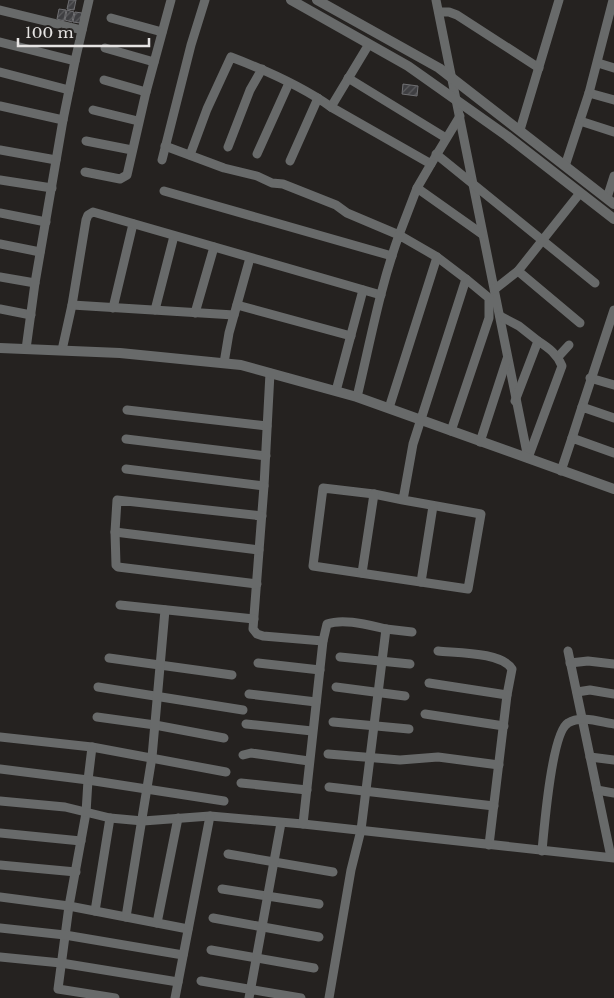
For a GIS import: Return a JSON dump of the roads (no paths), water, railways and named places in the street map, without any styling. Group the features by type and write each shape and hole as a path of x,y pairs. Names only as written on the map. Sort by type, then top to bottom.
{"street":[{"path":"26,349 40,252 63,120 88,0"},
{"path":"85,172 120,179 127,175 138,121 171,2 160,0"},
{"path":"162,160 191,46 205,0"},
{"path":"291,0 408,66 457,100 614,220"},
{"path":"317,0 439,68 610,201 614,176"},
{"path":"436,0 482,234 495,289 515,401 528,458"},
{"path":"520,130 539,68 556,1"},
{"path":"565,166 598,63 610,35 613,2"},
{"path":"0,10 82,30"},
{"path":"439,12 457,14 539,68"},
{"path":"111,18 162,32"},
{"path":"0,42 75,61"},
{"path":"330,107 369,44"},
{"path":"104,48 154,62"},
{"path":"190,155 207,109 231,57 262,69 318,98 330,107 430,164"},
{"path":"598,63 614,68"},
{"path":"228,147 250,90 262,69"},
{"path":"0,72 69,90"},
{"path":"348,78 446,138"},
{"path":"104,80 146,92"},
{"path":"257,154 289,83"},
{"path":"589,93 614,100"},
{"path":"290,161 318,98"},
{"path":"0,106 63,120"},
{"path":"93,110 138,121"},
{"path":"357,397 381,295 399,235 417,188 460,116"},
{"path":"580,121 614,132"},
{"path":"86,141 132,150"},
{"path":"165,146 224,168 257,176 272,183 283,184 336,205 347,213 399,235 437,257 489,298 489,318 451,431"},
{"path":"0,150 56,160"},
{"path":"436,154 595,283"},
{"path":"0,180 52,188"},
{"path":"417,188 482,234"},
{"path":"164,191 392,256"},
{"path":"495,289 518,271 580,193"},
{"path":"62,350 72,305 84,229 88,215 93,212 381,295"},
{"path":"0,213 46,222"},
{"path":"113,308 133,224"},
{"path":"155,310 174,236"},
{"path":"0,244 40,252"},
{"path":"195,313 214,247"},
{"path":"389,408 437,257"},
{"path":"224,363 234,315 250,258"},
{"path":"518,271 580,323"},
{"path":"0,277 35,283"},
{"path":"403,500 413,444 466,279"},
{"path":"336,391 363,290"},
{"path":"72,305 234,315"},
{"path":"237,305 351,336"},
{"path":"0,309 31,315"},
{"path":"561,470 614,310"},
{"path":"500,316 510,320 552,351 558,357 562,366 528,458"},
{"path":"515,401 538,341"},
{"path":"558,357 569,345"},
{"path":"0,348 120,353 242,365 357,397 614,489"},
{"path":"480,442 507,358"},
{"path":"270,373 262,516 252,629 257,634 323,641"},
{"path":"590,378 614,385"},
{"path":"582,407 614,418"},
{"path":"127,410 267,426"},
{"path":"572,438 614,453"},
{"path":"126,439 266,456"},
{"path":"126,469 264,486"},
{"path":"323,488 374,494 481,514 468,589 313,566 323,488"},
{"path":"362,573 374,494"},
{"path":"257,584 120,568 116,565 115,532 117,500 262,516"},
{"path":"421,582 433,506"},
{"path":"115,532 259,550"},
{"path":"120,605 254,619"},
{"path":"126,917 148,789 165,610"},
{"path":"303,824 312,732 323,641 327,624 334,622 370,625 412,632"},
{"path":"328,998 351,870 361,830 386,629"},
{"path":"438,650 493,657 509,664 512,669 507,695 489,845"},
{"path":"0,801 65,807 110,818 143,821 210,816 361,830 613,858 568,651"},
{"path":"340,657 410,664"},
{"path":"109,658 232,676"},
{"path":"570,663 588,661 614,664"},
{"path":"258,663 320,670"},
{"path":"429,683 507,695"},
{"path":"98,687 243,710"},
{"path":"336,687 405,696"},
{"path":"576,692 590,690 614,694"},
{"path":"249,694 316,702"},
{"path":"425,714 504,726"},
{"path":"97,717 224,738"},
{"path":"542,851 557,742 563,727 568,722 582,719 614,724"},
{"path":"333,722 409,729"},
{"path":"246,724 312,732"},
{"path":"0,737 92,747 226,772"},
{"path":"92,747 86,813 69,906 58,989 115,998"},
{"path":"244,755 251,753 310,761"},
{"path":"328,754 413,760 438,757 499,765"},
{"path":"590,756 614,760"},
{"path":"0,769 88,780 224,801"},
{"path":"241,783 307,790"},
{"path":"329,787 494,806"},
{"path":"597,790 614,793"},
{"path":"175,998 210,816"},
{"path":"95,911 110,818"},
{"path":"157,923 178,818"},
{"path":"250,994 281,823"},
{"path":"0,833 82,841"},
{"path":"228,854 333,872"},
{"path":"0,865 76,872"},
{"path":"222,889 318,904"},
{"path":"0,897 69,906 188,929"},
{"path":"213,918 319,937"},
{"path":"0,928 65,935 183,955"},
{"path":"211,950 314,968"},
{"path":"0,957 61,963 178,982"},
{"path":"201,981 250,994 301,998"}]}
